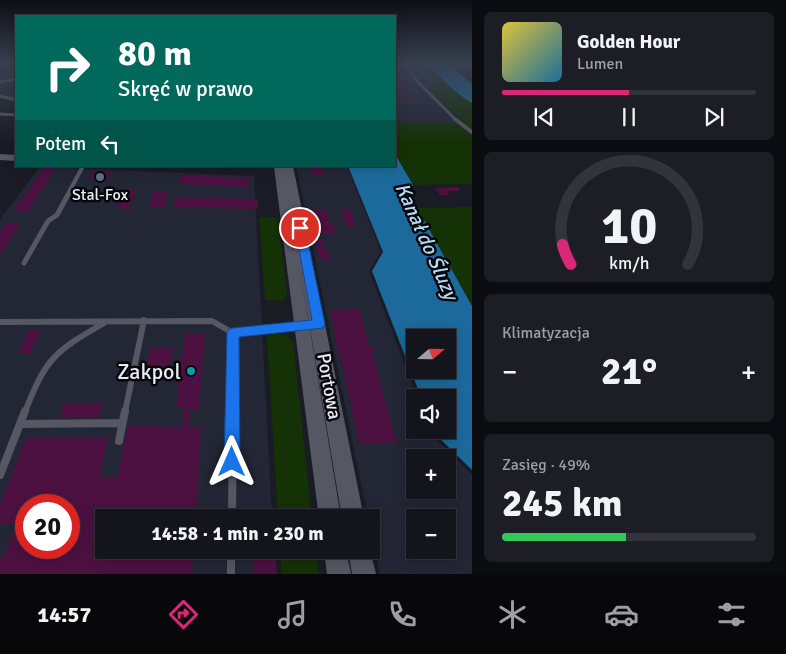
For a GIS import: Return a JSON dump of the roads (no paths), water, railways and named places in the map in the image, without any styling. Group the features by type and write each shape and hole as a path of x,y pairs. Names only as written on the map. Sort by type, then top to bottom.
{"street":[{"path":"0,157 15,158"},
{"name":"Portowa","path":"279,167 319,324 352,509"},
{"name":"Portowa","path":"288,167 302,325 329,509"},
{"path":"336,559 339,574"},
{"path":"361,559 364,574"}],"lane":[{"path":"427,91 472,133"},
{"path":"0,96 15,100"},
{"path":"0,114 15,115"},
{"path":"24,263 48,221 57,215 82,167"},
{"path":"119,441 144,320"},
{"path":"0,322 212,321 233,333 319,324"},
{"path":"0,475 38,380 47,364 69,343 106,322"},
{"path":"232,509 233,333"},
{"path":"21,424 122,423"},
{"path":"231,559 231,574"}],"water":[{"path":"455,91 472,91 472,103"},
{"name":"Kanał do Śluzy","path":"396,156 413,185 411,197 472,306 472,470 456,454 456,449 450,449 440,439 456,439 456,389 418,389 414,379 456,379 456,329 406,329 406,358 372,271 383,252 348,167 396,167"}],"place":[{"name":"Stal-Fox","path":"100,177"},
{"name":"Zakpol","path":"191,371"}]}
